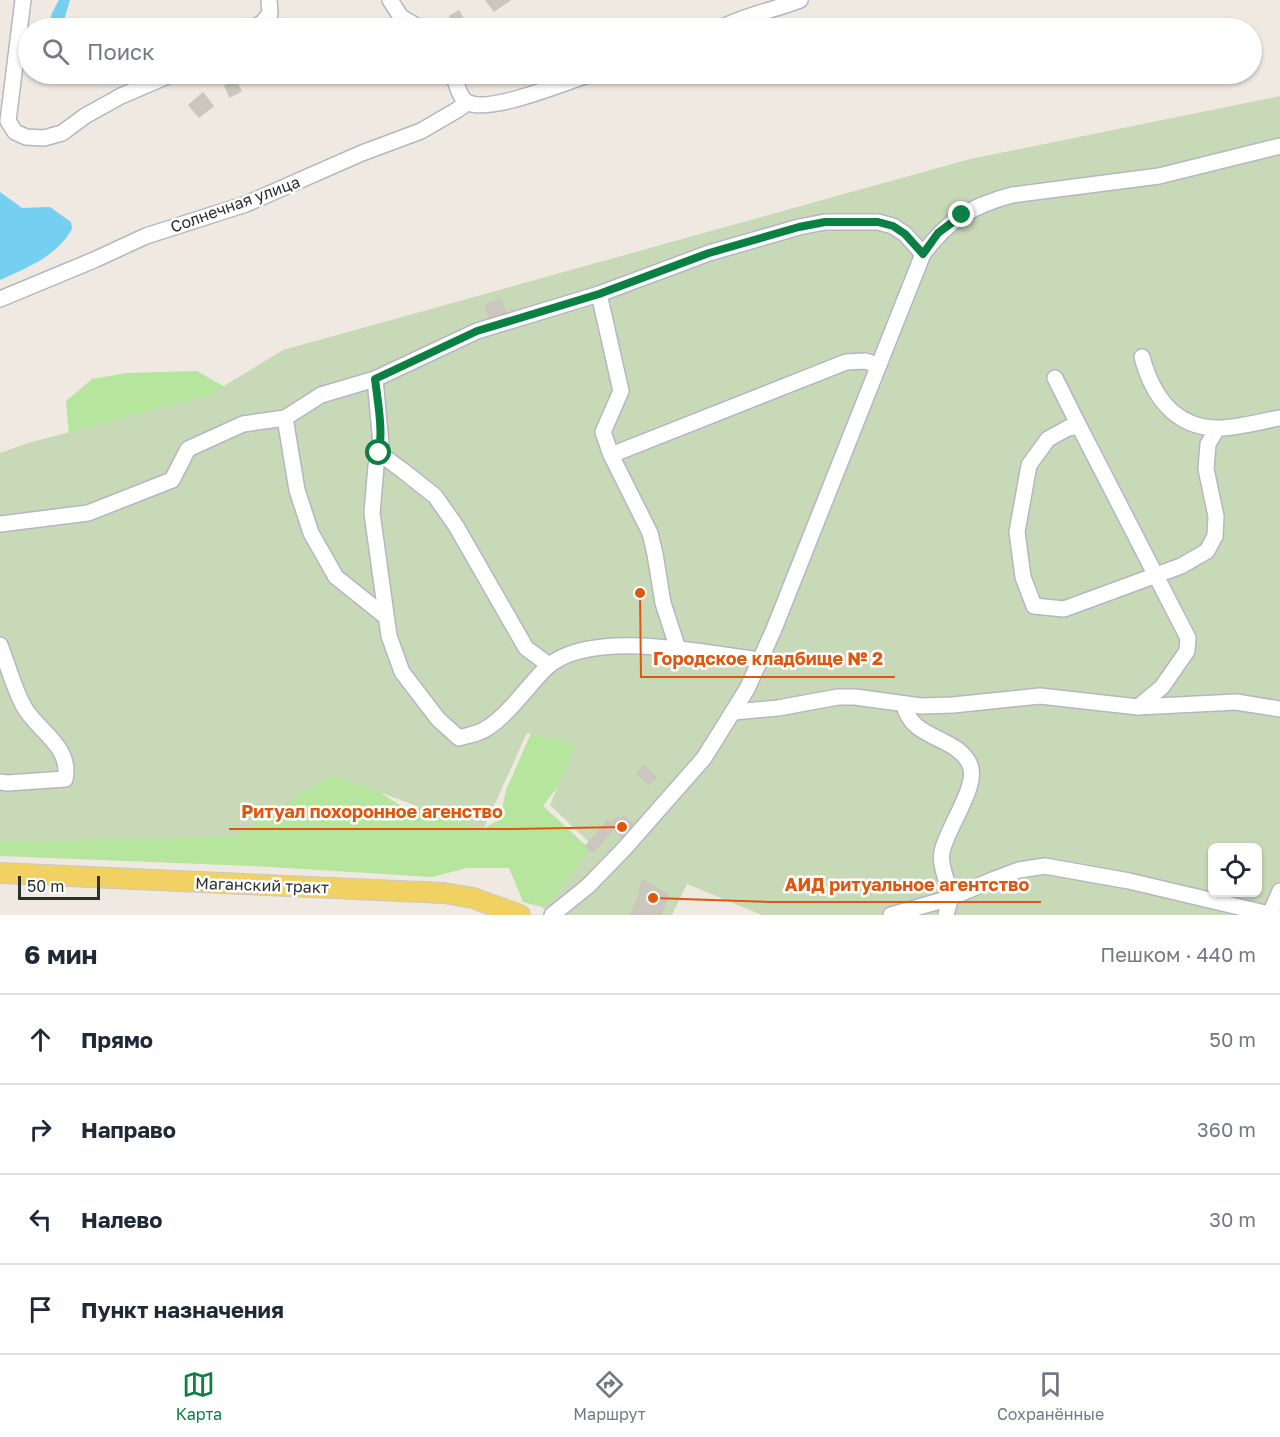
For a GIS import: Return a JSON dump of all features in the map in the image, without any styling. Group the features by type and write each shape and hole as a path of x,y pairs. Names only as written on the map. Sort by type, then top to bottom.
{"main road":[{"name":"Маганский тракт","path":"0,873 444,893 473,898 520,915"}],"street":[{"path":"21,18 23,0"},
{"path":"266,18 270,14 269,0"},
{"path":"390,0 404,18"},
{"path":"747,18 800,0"},
{"path":"18,40 8,121 15,132 26,137 44,138 62,133 85,116 149,84"},
{"path":"457,84 462,98 467,103 477,105 507,102 561,84"},
{"name":"Солнечная улица","path":"0,299 146,236 246,204 362,153 421,131 467,103"},
{"path":"561,913 624,849 704,758 747,689 774,629 923,254 938,233 962,215 988,201 1012,195 1159,176 1280,146"},
{"path":"0,524 88,513 172,480 188,450 243,424 285,418 321,395 375,379 488,327 599,294 709,253 799,227 825,222 878,222 893,226 905,234 923,254"},
{"path":"599,294 621,391 603,432 611,455 650,533 663,603 678,649"},
{"path":"1142,357 1155,393 1170,410 1193,425 1217,429 1280,418"},
{"path":"611,455 846,362 865,361 878,365"},
{"path":"1055,378 1188,638 1187,651 1162,687 1138,707"},
{"path":"375,379 381,444 372,513 389,636 402,672 438,719 459,738 479,733 502,715 549,666 576,651 611,645 678,649 759,660"},
{"path":"285,418 297,490 311,533 336,577 386,617"},
{"path":"1079,426 1068,428 1048,440 1029,465 1017,532 1023,577 1034,606 1064,609 1181,566 1207,551 1215,536 1216,516 1206,470 1208,444 1217,429"},
{"path":"379,453 435,496 456,526 526,648 549,666"},
{"path":"0,645 25,709 56,743 67,770 65,779 0,782"},
{"path":"734,712 778,708 838,697 855,697 904,705 953,705 1040,696 1138,707 1236,702 1280,709"},
{"path":"904,705 910,721 955,749 966,758 971,766 972,778 942,850 941,863 950,898 946,915"},
{"path":"891,915 950,898 1019,870 1045,866 1129,881 1271,914 1280,891"}],"green space":[{"path":"1280,96 1280,915 762,915 687,884 672,915 550,915 542,907 552,901 592,845 550,805 575,744 527,733 483,830 332,775 234,837 0,842 0,453 28,443 209,395 283,350 970,159"},
{"path":"197,371 244,398 330,760 409,811 433,801 481,830 500,819 506,790 539,715 558,700 584,753 543,806 593,852 558,900 542,907 523,902 509,868 467,868 432,877 252,866 0,856 0,484 70,448 66,401 92,379 127,373"}],"water":[{"path":"59,0 70,0 65,18 51,18"},
{"path":"0,192 22,208 50,207 71,222 72,229 50,254 31,266 0,280"}],"building":[{"path":"486,0 510,0 494,11"},
{"path":"459,11 463,18 451,18 450,16"},
{"path":"238,84 241,91 230,97 225,86"},
{"path":"203,93 213,106 199,117 189,105"},
{"path":"501,299 505,312 489,317 485,305"},
{"path":"644,766 656,778 649,785 637,773"},
{"path":"624,816 633,824 622,837 613,829 593,852 586,846 608,820 611,823 617,817 621,820"},
{"path":"642,880 669,895 660,915 631,915"}],"place":[{"name":"Городское кладбище № 2","path":"640,593"},
{"name":"Ритуал похоронное агенство","path":"622,827"},
{"name":"АИД ритуальное агентство","path":"653,898"}],"route":[{"path":"379,453 381,444 375,379 477,331 599,294 709,253 799,227 825,222 878,222 893,226 905,234 923,254 938,233 962,215"}]}
